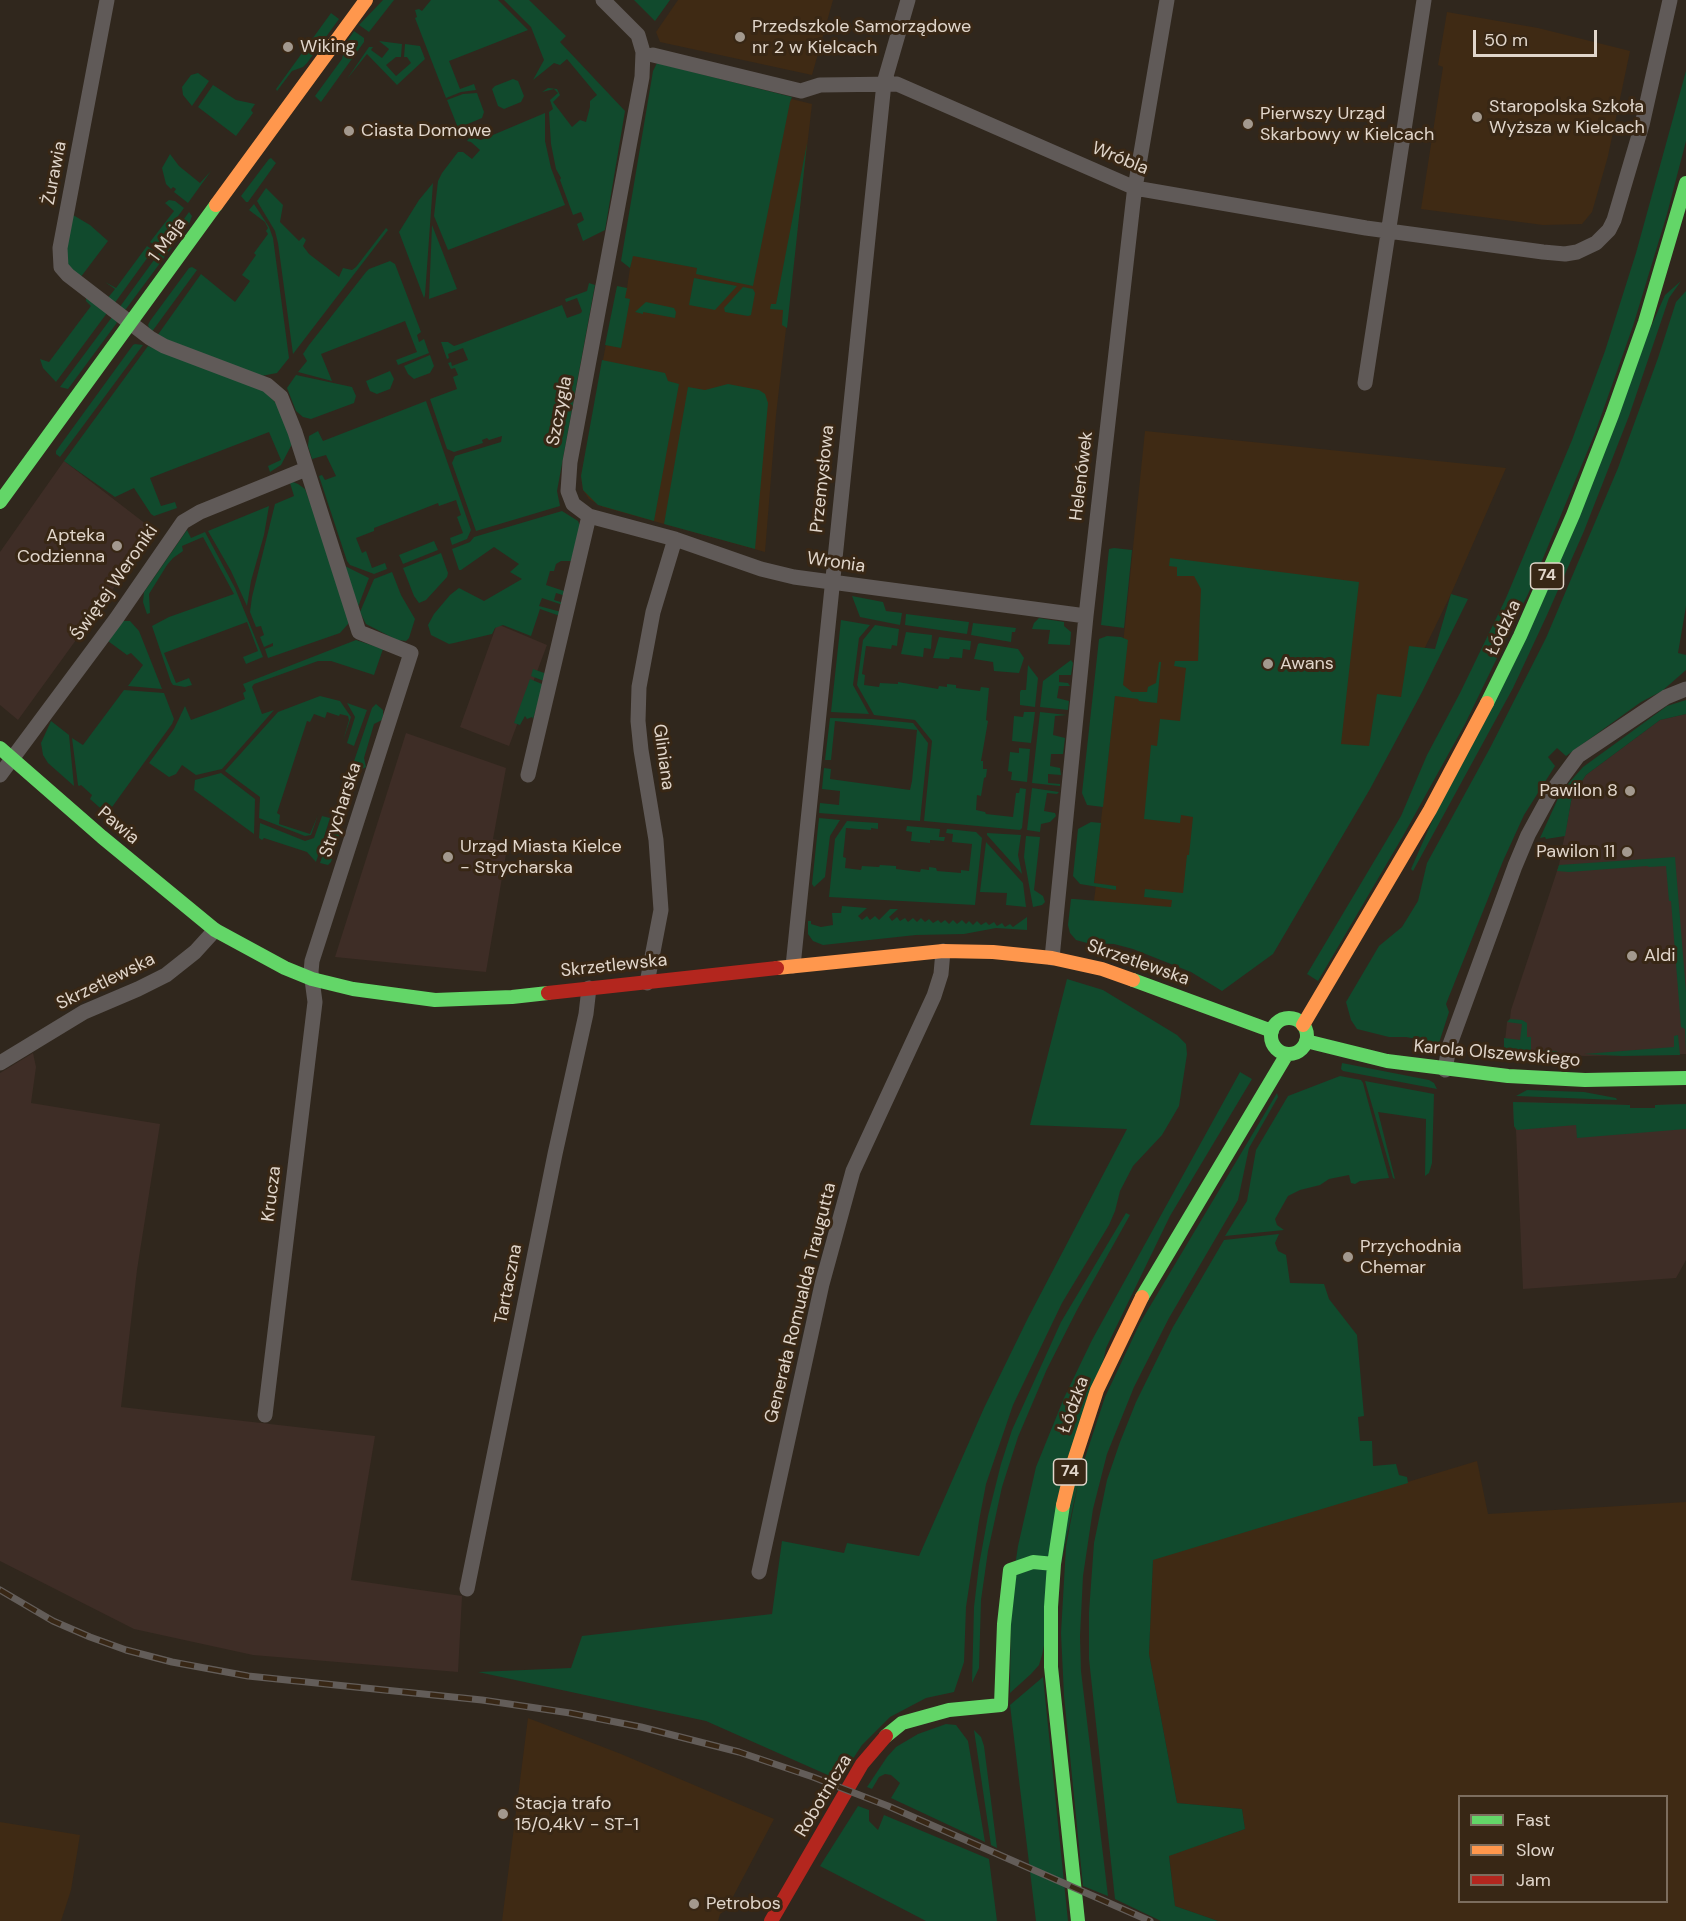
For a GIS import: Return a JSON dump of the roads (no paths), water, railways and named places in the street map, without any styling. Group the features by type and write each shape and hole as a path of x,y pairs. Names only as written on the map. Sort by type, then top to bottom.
{"street":[{"name":"Żurawia","path":"106,0 60,249 60,263 68,275 129,323"},
{"name":"1 Maja","path":"0,502 366,0"},
{"name":"Szczygla","path":"589,516 571,502 567,482 642,77 641,42 633,28 603,0"},
{"name":"Przemysłowa","path":"793,966 884,83 908,0"},
{"name":"Helenówek","path":"1052,958 1086,616 1135,188 1167,0"},
{"path":"1365,382 1424,0"},
{"name":"Wróbla","path":"653,55 801,91 812,86 884,83 905,86 1135,188 1388,231 1543,252 1571,253 1589,247 1603,237 1609,230 1618,208 1642,125 1670,0"},
{"name":"Łódzka","path":"1303,1025 1435,801 1527,621 1577,505 1630,365 1686,183"},
{"path":"129,323 164,346 275,390 285,405 306,469"},
{"name":"Świętej Weroniki","path":"0,775 116,619 178,527 187,519 306,469"},
{"name":"Strycharska","path":"306,469 359,632 411,653 312,961 312,979"},
{"path":"528,775 589,516"},
{"name":"Wronia","path":"589,516 675,539 761,569 831,583 1086,616"},
{"name":"Gliniana","path":"647,983 661,910 656,840 641,750 638,700 641,668 653,612 675,539"},
{"path":"1445,1070 1449,1047 1515,866 1551,791 1578,756 1666,697 1686,689"},
{"name":"Pawia","path":"0,748 215,930"},
{"name":"Skrzetlewska","path":"0,1063 84,1012 166,975 195,952 215,930 256,954 312,979 374,993 435,1000 512,997 943,951 993,952 1052,958 1102,969 1272,1030"},
{"name":"Generała Romualda Traugutta","path":"759,1572 822,1284 853,1171 934,996 941,974 943,951"},
{"name":"Krucza","path":"265,1415 315,1002 312,979"},
{"name":"Tartaczna","path":"467,1589 555,1154 586,1014 589,988"},
{"path":"1287,1054 1274,1046 1271,1038 1272,1030 1278,1023 1286,1019 1295,1020 1303,1025 1307,1032 1306,1041"},
{"name":"Karola Olszewskiego","path":"1306,1041 1387,1061 1445,1070 1585,1080 1686,1078"},
{"name":"74","path":"1287,1054 1295,1053 1306,1041"},
{"name":"Łódzka","path":"1078,1921 1052,1666 1051,1607 1054,1564 1062,1509 1072,1467 1097,1390 1116,1348 1171,1247 1287,1054"},
{"name":"Robotnicza","path":"771,1921 862,1764 886,1736 902,1723 949,1710 1001,1705 1004,1624 1010,1570 1033,1562 1054,1564"}],"railway":[{"path":"0,1590 53,1621 90,1637 126,1650 172,1662 248,1676 482,1700 570,1713 641,1727 739,1752 888,1806 1150,1921"}],"place":[{"name":"Przedszkole Samorządowe nr 2 w Kielcach","path":"740,37"},
{"name":"Wiking","path":"288,47"},
{"name":"Staropolska Szkoła Wyższa w Kielcach","path":"1477,117"},
{"name":"Pierwszy Urząd Skarbowy w Kielcach","path":"1248,124"},
{"name":"Ciasta Domowe","path":"349,131"},
{"name":"Apteka Codzienna","path":"117,546"},
{"name":"Awans","path":"1268,664"},
{"name":"Pawilon 8","path":"1630,791"},
{"name":"Pawilon 11","path":"1627,852"},
{"name":"Urząd Miasta Kielce - Strycharska","path":"448,857"},
{"name":"Aldi","path":"1632,956"},
{"name":"Przychodnia Chemar","path":"1348,1257"},
{"name":"Stacja trafo 15/0,4kV - ST-1","path":"503,1814"},
{"name":"Petrobos","path":"694,1904"}]}
